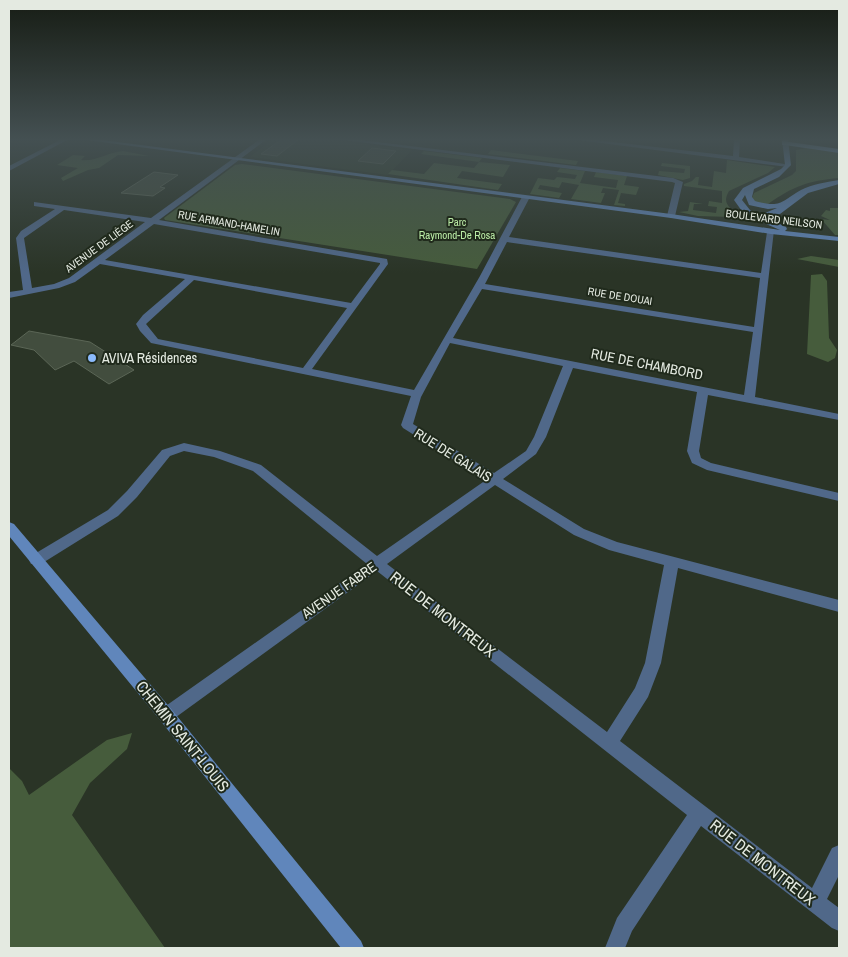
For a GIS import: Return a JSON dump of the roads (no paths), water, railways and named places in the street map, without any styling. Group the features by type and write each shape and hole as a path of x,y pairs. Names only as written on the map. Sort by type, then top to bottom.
{"main road":[{"name":"BOULEVARD NEILSON","path":"424,184 671,216 772,232 806,234 839,239"},
{"path":"760,184 740,194 739,204 747,212 760,219 784,229 806,234"},
{"path":"713,223 760,219 777,212 812,188 832,184"},
{"path":"750,188 749,200 759,206 778,206 793,200"},
{"path":"793,200 785,218 791,227 806,234"},
{"name":"CHEMIN SAINT-LOUIS","path":"9,527 166,715 354,948"}],"street":[{"name":"AVENUE DE LIÈGE","path":"9,295 65,283 99,262 203,184"},
{"path":"671,216 679,184"},
{"path":"191,278 146,317 141,324 155,342 418,394 480,286 526,197"},
{"name":"RUE ARMAND-HAMELIN","path":"37,204 152,221 384,261 384,264 353,306"},
{"path":"28,291 20,238 24,233 62,208"},
{"path":"748,398 756,330 772,232"},
{"path":"504,239 764,276"},
{"path":"99,262 353,306 305,372"},
{"name":"RUE DE DOUAI","path":"480,286 756,330"},
{"name":"RUE DE CHAMBORD","path":"448,340 839,417"},
{"name":"AVENUE FABRE","path":"166,715 530,454 536,446 569,364"},
{"path":"703,390 693,451 696,460 707,466 839,497"},
{"name":"RUE DE GALAIS","path":"418,394 408,417 407,425 579,532 614,546 839,606"},
{"name":"RUE DE MONTREUX","path":"36,560 113,513 132,494 166,453 184,448 216,454 257,468 377,564 610,742 839,921"},
{"path":"610,742 642,692 653,663 672,562"},
{"path":"615,948 624,926 699,813"},
{"path":"815,902 839,855"}],"place":[{"name":"AVIVA Résidences","path":"92,358"}],"park label":[{"name":"Parc Raymond-De Rosa","path":"457,228"}]}
